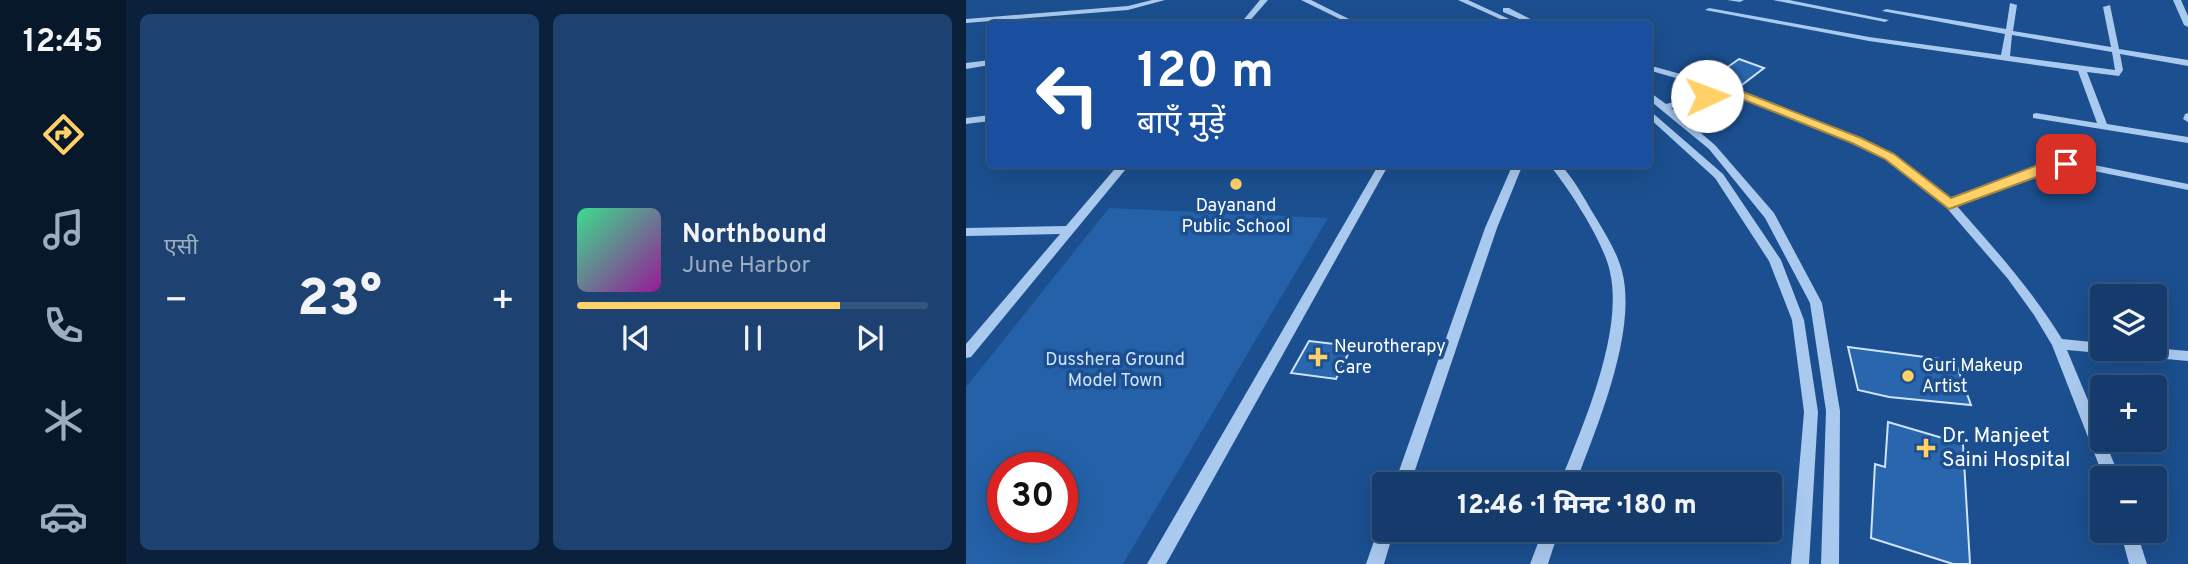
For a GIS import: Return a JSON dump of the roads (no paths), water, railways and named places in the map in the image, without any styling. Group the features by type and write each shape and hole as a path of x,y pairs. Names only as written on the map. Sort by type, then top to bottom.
{"street":[{"path":"966,21 1128,8 1161,0"},
{"path":"1246,21 1264,0"},
{"path":"1305,0 1349,21"},
{"path":"1462,0 1509,21"},
{"path":"1483,0 1528,21"},
{"path":"1731,0 1740,0"},
{"path":"1777,0 2008,31 2188,63"},
{"path":"1883,41 1891,0"},
{"path":"2177,0 2188,25"},
{"path":"2005,58 2013,5"},
{"path":"1709,10 1883,41 2082,70 2118,72 2107,7"},
{"path":"966,66 987,63"},
{"path":"1652,67 1728,90 1857,141 1889,156 1949,204 2012,276 2039,312 2058,344 2107,466"},
{"path":"2082,70 2103,127"},
{"path":"1665,107 1728,90"},
{"path":"1652,97 1712,147 1770,216 1816,303 1833,411 1830,564"},
{"path":"1652,116 1719,176 1775,260 1798,320 1811,412 1800,564"},
{"path":"2036,116 2188,140"},
{"path":"966,121 987,118"},
{"path":"1949,204 2054,165 2084,166 2188,187"},
{"path":"966,353 1122,168"},
{"path":"1156,564 1382,168"},
{"path":"1407,472 1491,228 1516,168"},
{"path":"1558,168 1568,178 1602,240 1618,279 1616,328 1602,389 1572,472"},
{"path":"966,232 1069,230"},
{"path":"2058,344 2090,347"},
{"path":"2167,354 2188,356"},
{"path":"1375,564 1382,542"},
{"path":"1539,564 1547,542"},
{"path":"2132,543 2138,564"}],"place":[{"name":"Dayanand Public School","path":"1236,184"},
{"name":"Neurotherapy Care","path":"1318,357"},
{"name":"Guri Makeup Artist","path":"1908,376"},
{"name":"Dr. Manjeet Saini Hospital","path":"1926,448"}],"park label":[{"name":"Dusshera Ground Model Town","path":"1115,370"}]}
